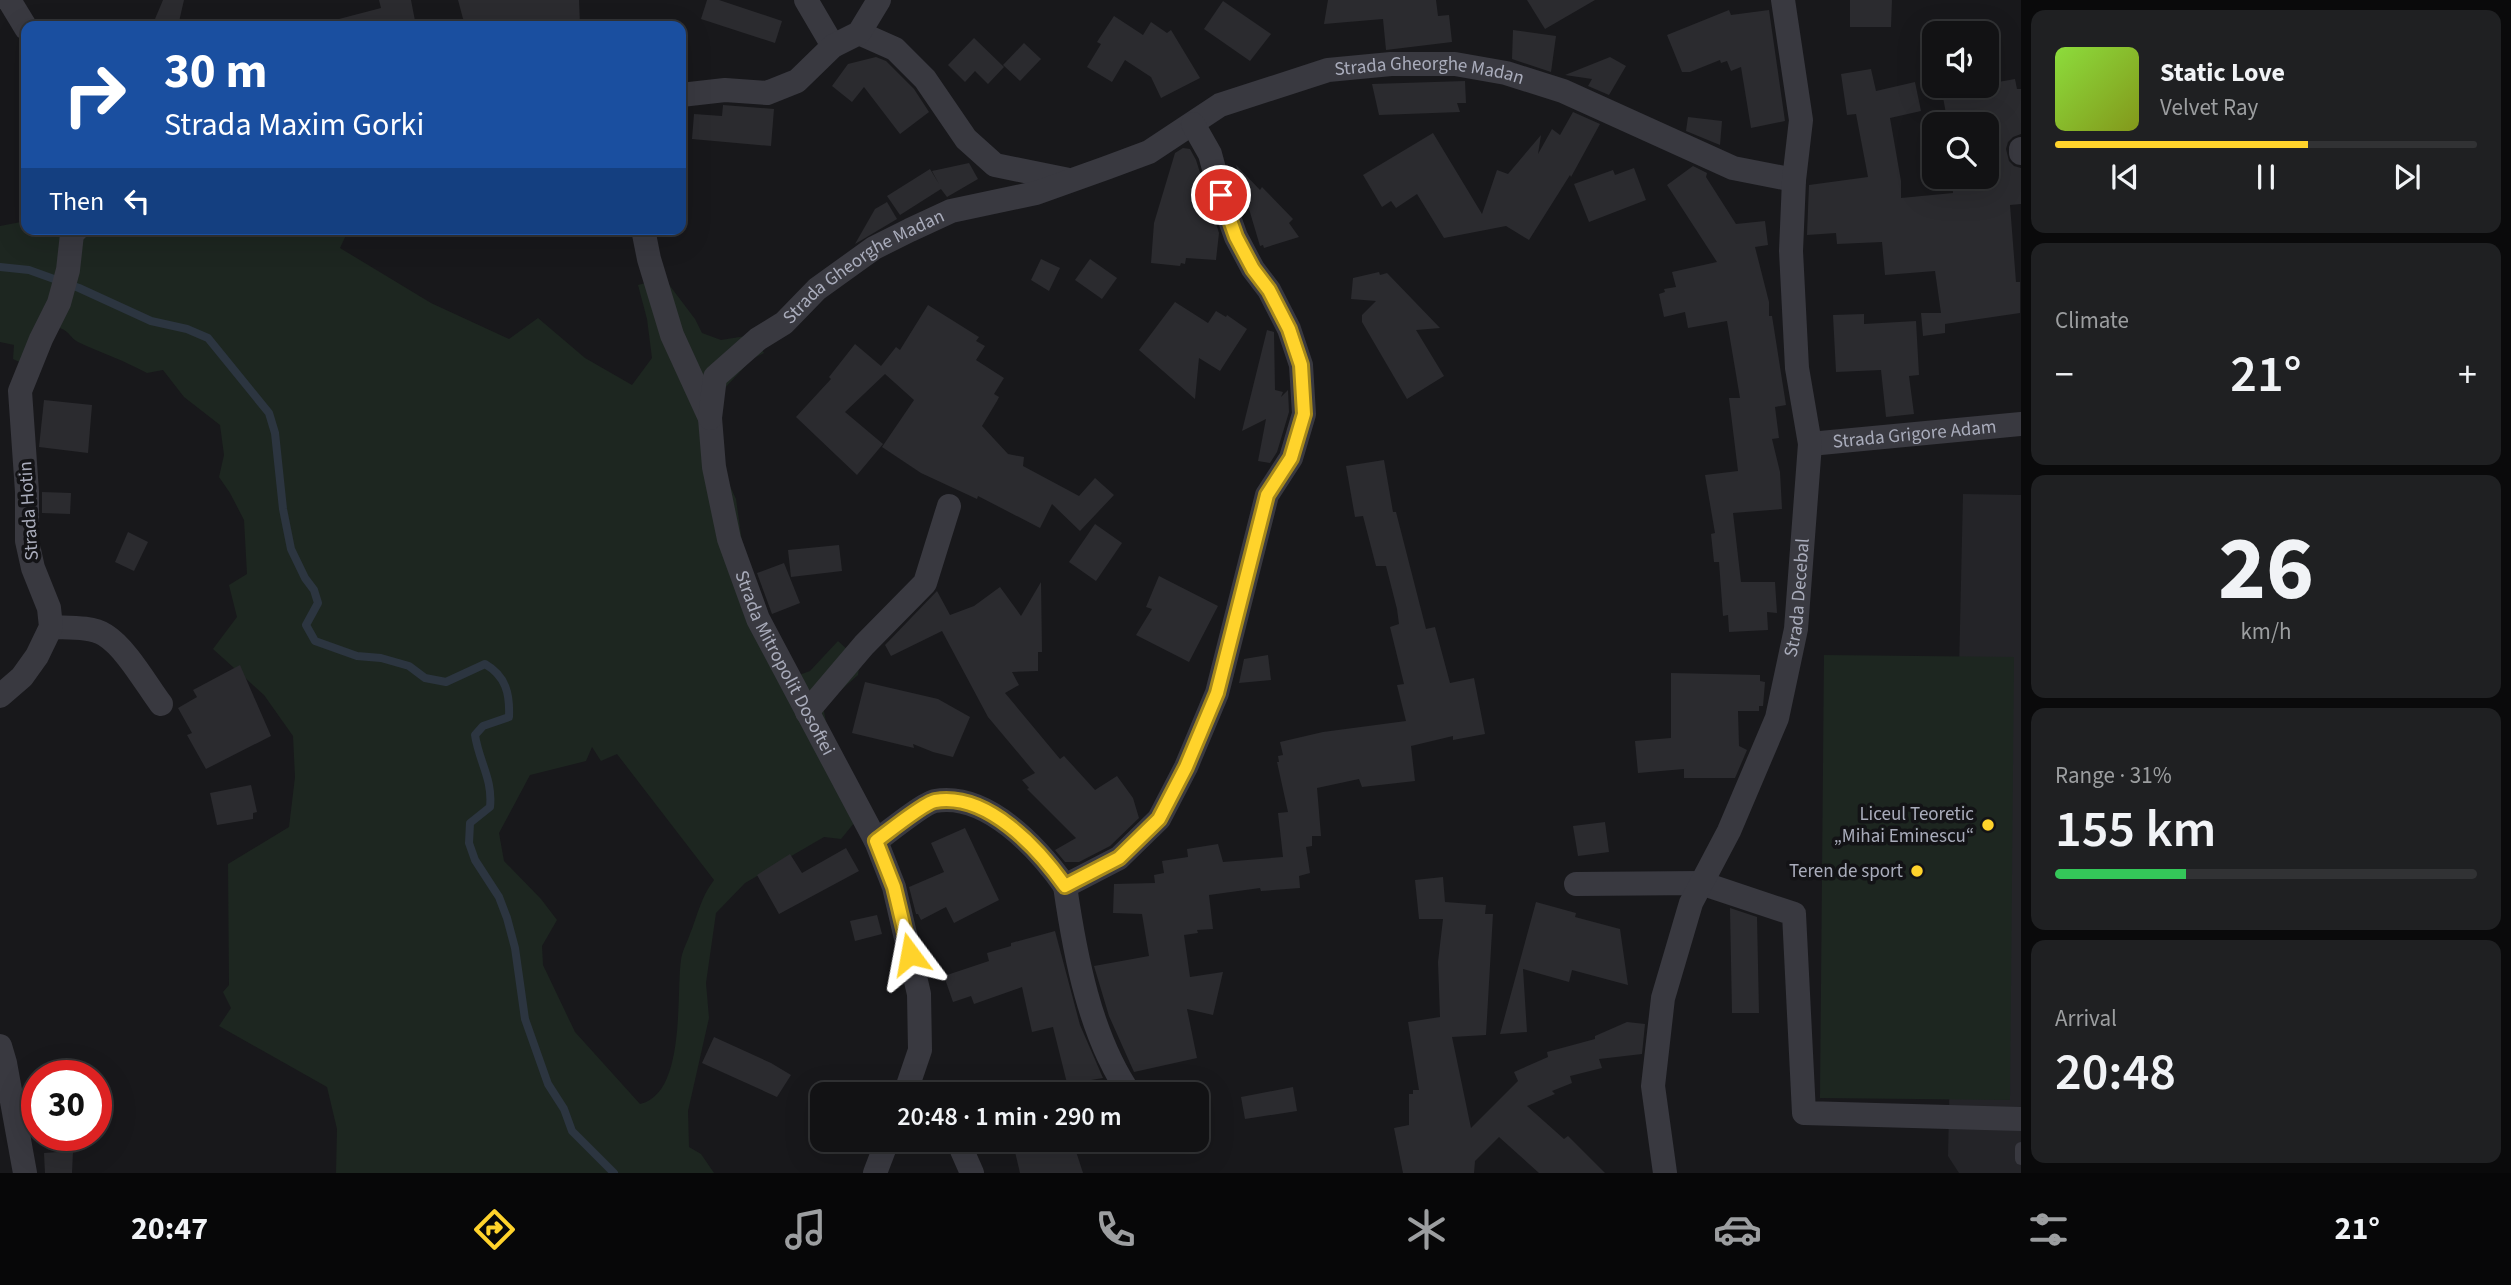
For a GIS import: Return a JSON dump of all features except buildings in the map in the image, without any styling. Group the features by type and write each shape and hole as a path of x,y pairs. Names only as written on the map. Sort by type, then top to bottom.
{"street":[{"path":"9,0 22,21"},
{"path":"806,0 832,46"},
{"path":"686,94 725,90 767,93 797,81 832,46 859,33 879,0"},
{"name":"Strada Decebal","path":"1665,1173 1653,1086 1662,998 1691,903 1729,831 1777,718 1796,629 1810,444 1797,368 1791,251 1794,180 1801,120 1783,0"},
{"path":"859,33 895,49 926,79 966,139 995,165 1069,180"},
{"name":"Strada Gheorghe Madan","path":"710,418 715,377 758,339 784,323 817,289 874,248 951,211 1036,193 1149,152 1220,104 1328,70 1391,64 1455,64 1506,73 1563,91 1733,168 1794,180"},
{"path":"1065,886 1119,858 1159,819 1186,767 1217,693 1267,495 1291,458 1304,414 1301,365 1289,329 1269,290 1253,269 1236,237 1210,154 1193,124"},
{"name":"Strada Hotin","path":"51,627 48,608 33,568 27,541 27,492 10,394 59,303 68,270 72,235"},
{"name":"Strada Mitropolit Dosoftei","path":"644,235 672,335 710,418 714,467 729,539 758,620 876,841 894,887 919,994 920,1050 909,1082"},
{"name":"Strada Grigore Adam","path":"1810,444 2021,424"},
{"path":"807,712 864,645 925,583 949,506"},
{"path":"0,696 22,677 37,656 51,627 91,630 104,634 119,647 161,704"},
{"path":"876,841 932,801 968,802 992,812 1051,866 1065,886 1073,937 1100,1037 1122,1082"},
{"path":"1576,884 1702,883 1794,914 1804,1113 2021,1119"},
{"path":"0,1046 25,1173"},
{"path":"875,1173 883,1152"},
{"path":"963,1152 972,1173"}],"lane":[{"path":"2021,1148 2021,1159"}],"shaded area":[{"path":"21,222 21,235 346,235 340,248 431,303 509,339 538,318 585,358 632,385 652,358 647,319 638,285 664,278 695,319 702,333 721,340 752,335 764,353 752,359 722,391 720,412 724,473 736,499 744,556 754,590 796,676 810,671 838,641 860,661 858,675 823,706 826,722 868,806 841,839 824,837 745,883 716,913 706,983 709,1018 688,1111 689,1147 701,1154 714,1173 336,1173 337,1129 327,1087 219,1026 231,1008 223,992 229,985 228,864 289,827 295,777 293,736 264,695 213,649 237,617 229,585 247,574 244,520 219,477 224,455 220,425 184,397 163,370 147,373 80,343 65,330 57,327 39,371 13,359 14,345 0,342 0,226","holes":["592,747 601,761 617,754 714,880 703,899 682,957 672,1063 665,1082 655,1096 640,1104 575,1032 543,965 542,946 557,920 541,899 504,861 499,833 530,775 586,761"]},
{"name":"Liceul Teoretic „Mihai Eminescu“","path":"1963,494 2021,495 2021,1173 1959,1173 1948,1156"},
{"name":"Teren de sport","path":"1824,655 2014,657 2010,1100 1820,1098"}],"waterway":[{"path":"0,267 29,270 79,288 151,321 187,329 208,338 269,413 275,433 283,509 291,549 314,590 318,603 306,625 315,641 357,656 381,658 409,666 425,678 446,682 485,664 498,674 507,693 509,717 483,726 475,735 488,779 490,807 470,823 469,843 475,860 499,897 507,918 515,948 525,1019 548,1084 564,1109 572,1131 614,1173"}],"place":[{"name":"Liceul Teoretic „Mihai Eminescu“","path":"1988,825"},
{"name":"Teren de sport","path":"1917,871"}],"route":[{"path":"910,954 894,887 876,841 932,801 968,802 992,812 1020,836 1051,866 1065,886 1119,858 1159,819 1186,767 1217,693 1267,495 1291,458 1304,414 1301,365 1289,329 1269,290 1253,269 1236,237 1221,195"}]}
